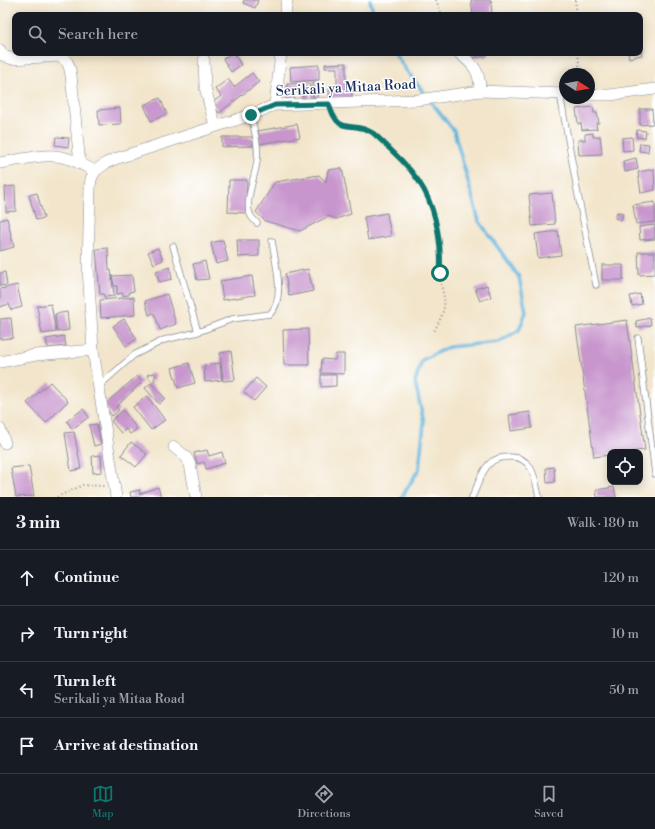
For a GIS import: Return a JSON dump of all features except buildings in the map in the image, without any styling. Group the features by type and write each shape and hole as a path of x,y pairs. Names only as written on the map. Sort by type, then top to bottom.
{"street":[{"path":"285,12 287,0"},
{"path":"0,50 2,55 12,59 59,56 65,59 69,65 80,164"},
{"path":"275,105 281,56"},
{"path":"463,56 471,63 477,72 480,80 480,91"},
{"path":"204,60 205,86 215,126"},
{"path":"595,94 610,95 655,89 655,86"},
{"name":"Serikali ya Mitaa Road","path":"95,171 115,159 251,115 275,105 418,100 480,91 559,94"},
{"path":"0,163 52,156 66,158 95,171 91,179 90,187 88,267 93,350 116,492"},
{"path":"0,362 36,355 93,350"},
{"path":"0,429 5,444"},
{"path":"174,447 186,457 190,464 196,497"}],"lane":[{"path":"564,104 578,195 596,285"},
{"path":"251,115 257,145 258,161 251,187 249,202 250,214 257,223"},
{"path":"99,386 134,355 164,340 198,332 232,319 263,316 274,311 277,305 279,291 272,241"},
{"path":"173,246 198,332"},
{"path":"638,338 655,474"},
{"path":"472,497 484,470 490,462 502,457 515,456 525,460 531,468 539,497"}],"path":[{"path":"436,0 441,12"},
{"path":"575,0 577,12"},
{"path":"578,56 579,68"},
{"path":"329,104 335,120 346,127 362,129 372,133 398,157 424,189 439,238 441,256 440,281 444,298 443,311 434,332"},
{"path":"57,497 83,485 116,492"}],"waterway":[{"path":"370,0 373,12"},
{"path":"397,56 406,70 454,131 479,221 519,277 526,312 519,330 499,342 449,347 422,360 415,382 424,423 419,469 402,497"}],"route":[{"path":"251,115 275,105 329,104 335,120 340,124 346,127 362,129 372,133 384,143 411,171 424,189 439,238 441,256 440,273"}]}
